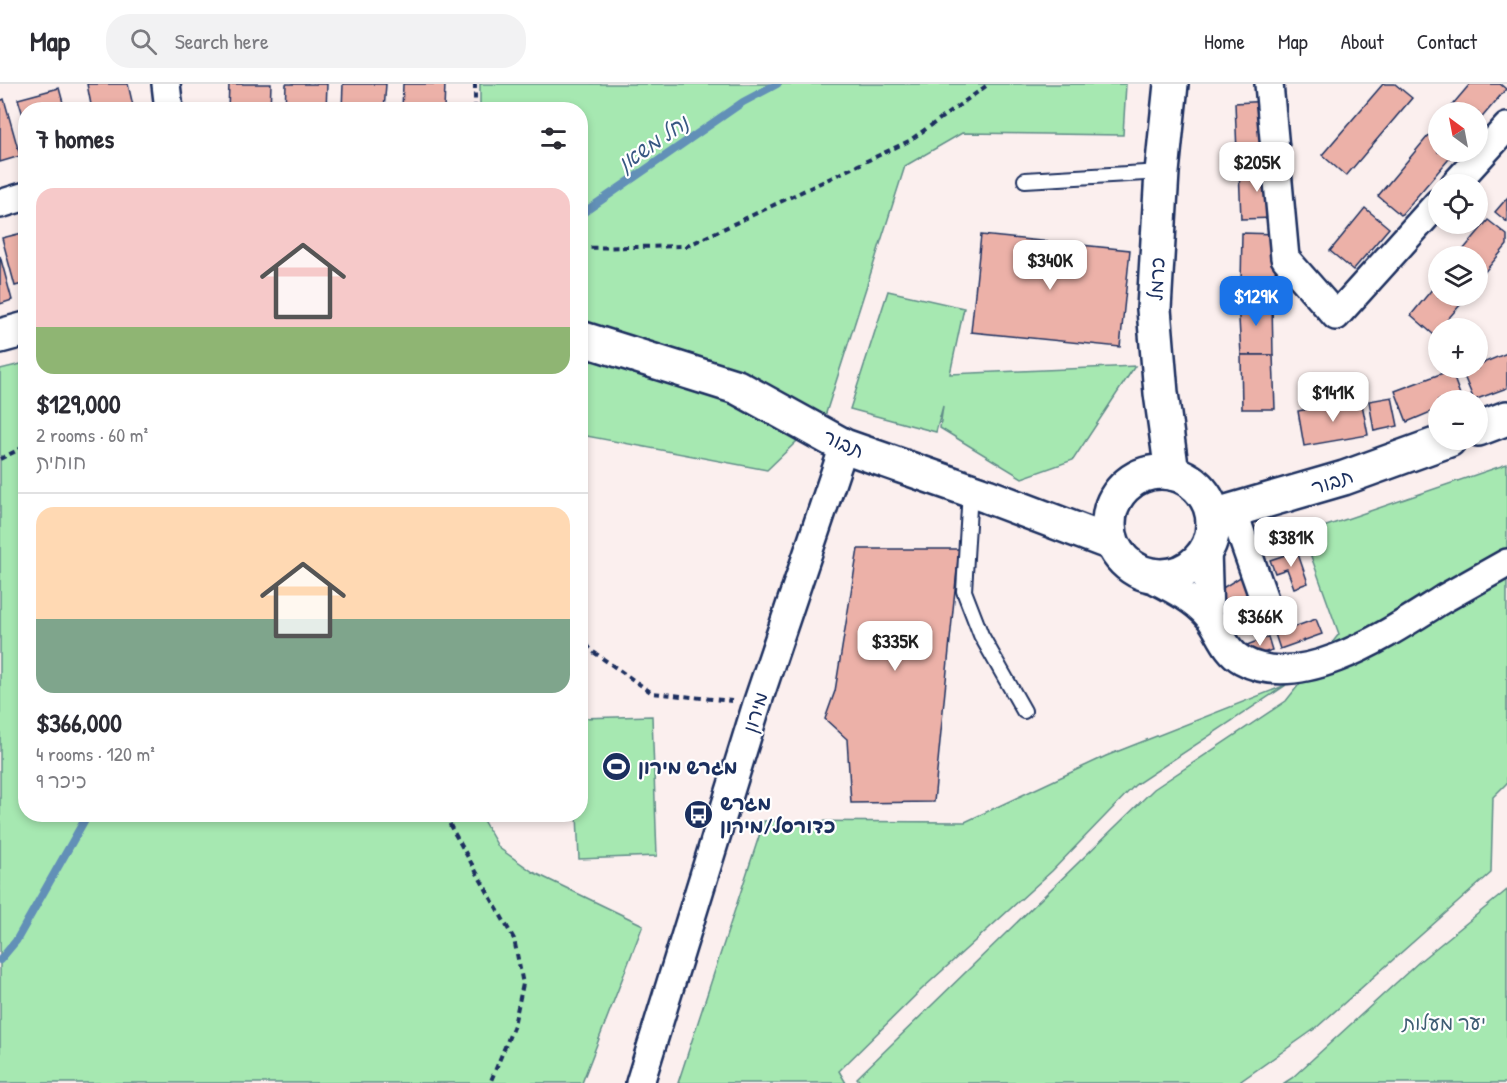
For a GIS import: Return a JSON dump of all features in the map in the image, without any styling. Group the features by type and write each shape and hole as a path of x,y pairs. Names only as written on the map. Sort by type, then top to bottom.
{"street":[{"path":"166,84 168,102"},
{"name":"כרמל","path":"1171,84 1162,172 1154,309 1161,393 1172,473"},
{"path":"1269,84 1285,258 1336,316 1428,214"},
{"path":"1464,174 1507,127"},
{"path":"0,204 18,198"},
{"path":"0,336 18,332"},
{"name":"תבור","path":"588,341 736,387 844,446 1111,543"},
{"path":"1488,425 1507,418"},
{"name":"מירון","path":"640,1083 757,704 844,446"},
{"name":"תבור","path":"1223,514 1344,478 1428,448"},
{"path":"1270,616 1223,514 1208,501 1199,488 1186,478 1172,473 1156,472 1140,476 1126,485 1116,497 1109,511 1107,528 1111,543 1120,558 1132,569 1180,593 1209,616 1222,639 1241,660 1268,669 1297,668 1340,658 1379,639 1507,563"},
{"path":"1148,576 1165,577 1182,573 1196,563 1207,550 1223,514"},
{"path":"1207,550 1209,616"}],"lane":[{"path":"1025,180 1162,172"},
{"path":"970,490 964,591 981,635 1024,711"}],"path":[{"path":"475,84 475,102"},
{"path":"588,248 687,246 909,141 989,84"},
{"path":"0,459 18,450"},
{"path":"588,646 652,693 757,704"},
{"path":"449,822 514,939 523,984 514,1025 490,1083"}],"green space":[{"path":"480,84 1126,84 1123,135 962,133 905,166 826,413 767,470 588,436 588,102 480,102"},
{"path":"888,291 964,308 950,374 1135,366 1073,460 1022,478 940,428 943,406 936,432 850,409"},
{"path":"18,365 18,822 484,822 499,848 533,872 643,925 582,1083 0,1083 0,369"},
{"path":"1507,464 1507,783 1493,797 1491,873 1316,1028 1238,1083 861,1083 857,1078 1154,789 1286,701 1339,634 1303,534"},
{"path":"1286,685 1135,785 1052,871 921,990 839,1071 846,1083 678,1083 764,821 965,822 1106,756"},
{"name":"מגרש מירון","path":"652,716 657,856 579,859 577,822 588,822 588,718"},
{"name":"יער מעלות","path":"1507,890 1507,1083 1284,1083 1420,961"}],"building":[{"path":"87,84 128,84 132,102 90,102"},
{"path":"229,84 271,84 270,102 228,102"},
{"path":"286,84 327,84 326,102 285,102"},
{"path":"343,84 386,84 385,102 342,102"},
{"path":"403,84 445,84 444,102 402,102"},
{"path":"1383,84 1395,84 1412,98 1346,176 1322,155"},
{"path":"1470,84 1500,84 1506,89 1488,110 1488,102 1455,102"},
{"path":"59,88 63,102 19,102 18,99"},
{"path":"4,99 18,149 18,157 0,162 0,101"},
{"path":"1268,101 1271,151 1237,153 1235,103"},
{"path":"1428,136 1428,162 1446,162 1436,174 1428,174 1428,184 1401,215 1378,196"},
{"path":"1273,168 1274,218 1241,219 1239,169"},
{"path":"1507,198 1507,222 1495,212"},
{"path":"1365,208 1389,228 1353,270 1330,251"},
{"path":"1488,220 1507,235 1507,245 1488,268 1488,246 1466,246 1476,234 1488,234"},
{"path":"1242,233 1276,234 1275,284 1241,283"},
{"path":"18,234 18,285 15,286 2,238"},
{"path":"981,235 1130,250 1120,347 971,332"},
{"path":"0,256 12,300 0,304"},
{"path":"1428,294 1428,306 1459,306 1449,318 1428,318 1428,330 1411,315"},
{"path":"1238,300 1272,301 1273,355 1241,355"},
{"path":"1507,353 1507,388 1488,395 1488,390 1470,390 1465,378 1488,378 1488,361"},
{"path":"1241,355 1273,355 1275,409 1242,409"},
{"path":"1430,378 1454,378 1458,390 1428,390 1428,413 1407,422 1395,391"},
{"path":"1392,397 1398,426 1374,431 1369,401"},
{"path":"1361,399 1368,435 1304,446 1298,411"},
{"path":"858,549 959,549 934,802 851,803 847,739 825,719 835,691"},
{"path":"1297,551 1308,583 1294,588 1287,569 1275,573 1270,560"},
{"path":"1242,576 1252,591 1236,601 1243,617 1230,623 1216,592"},
{"path":"1316,619 1322,634 1280,649 1275,634"},
{"path":"1268,637 1272,650 1251,657 1247,645"}],"waterway":[{"name":"נחל משאן","path":"588,209 743,102 777,84"},
{"name":"נחל משאן","path":"0,960 16,941 83,822"}],"place":[{"name":"מגרש מירון","path":"617,766"},
{"name":"מגרש כדורסל/מירון","path":"699,814"}]}
